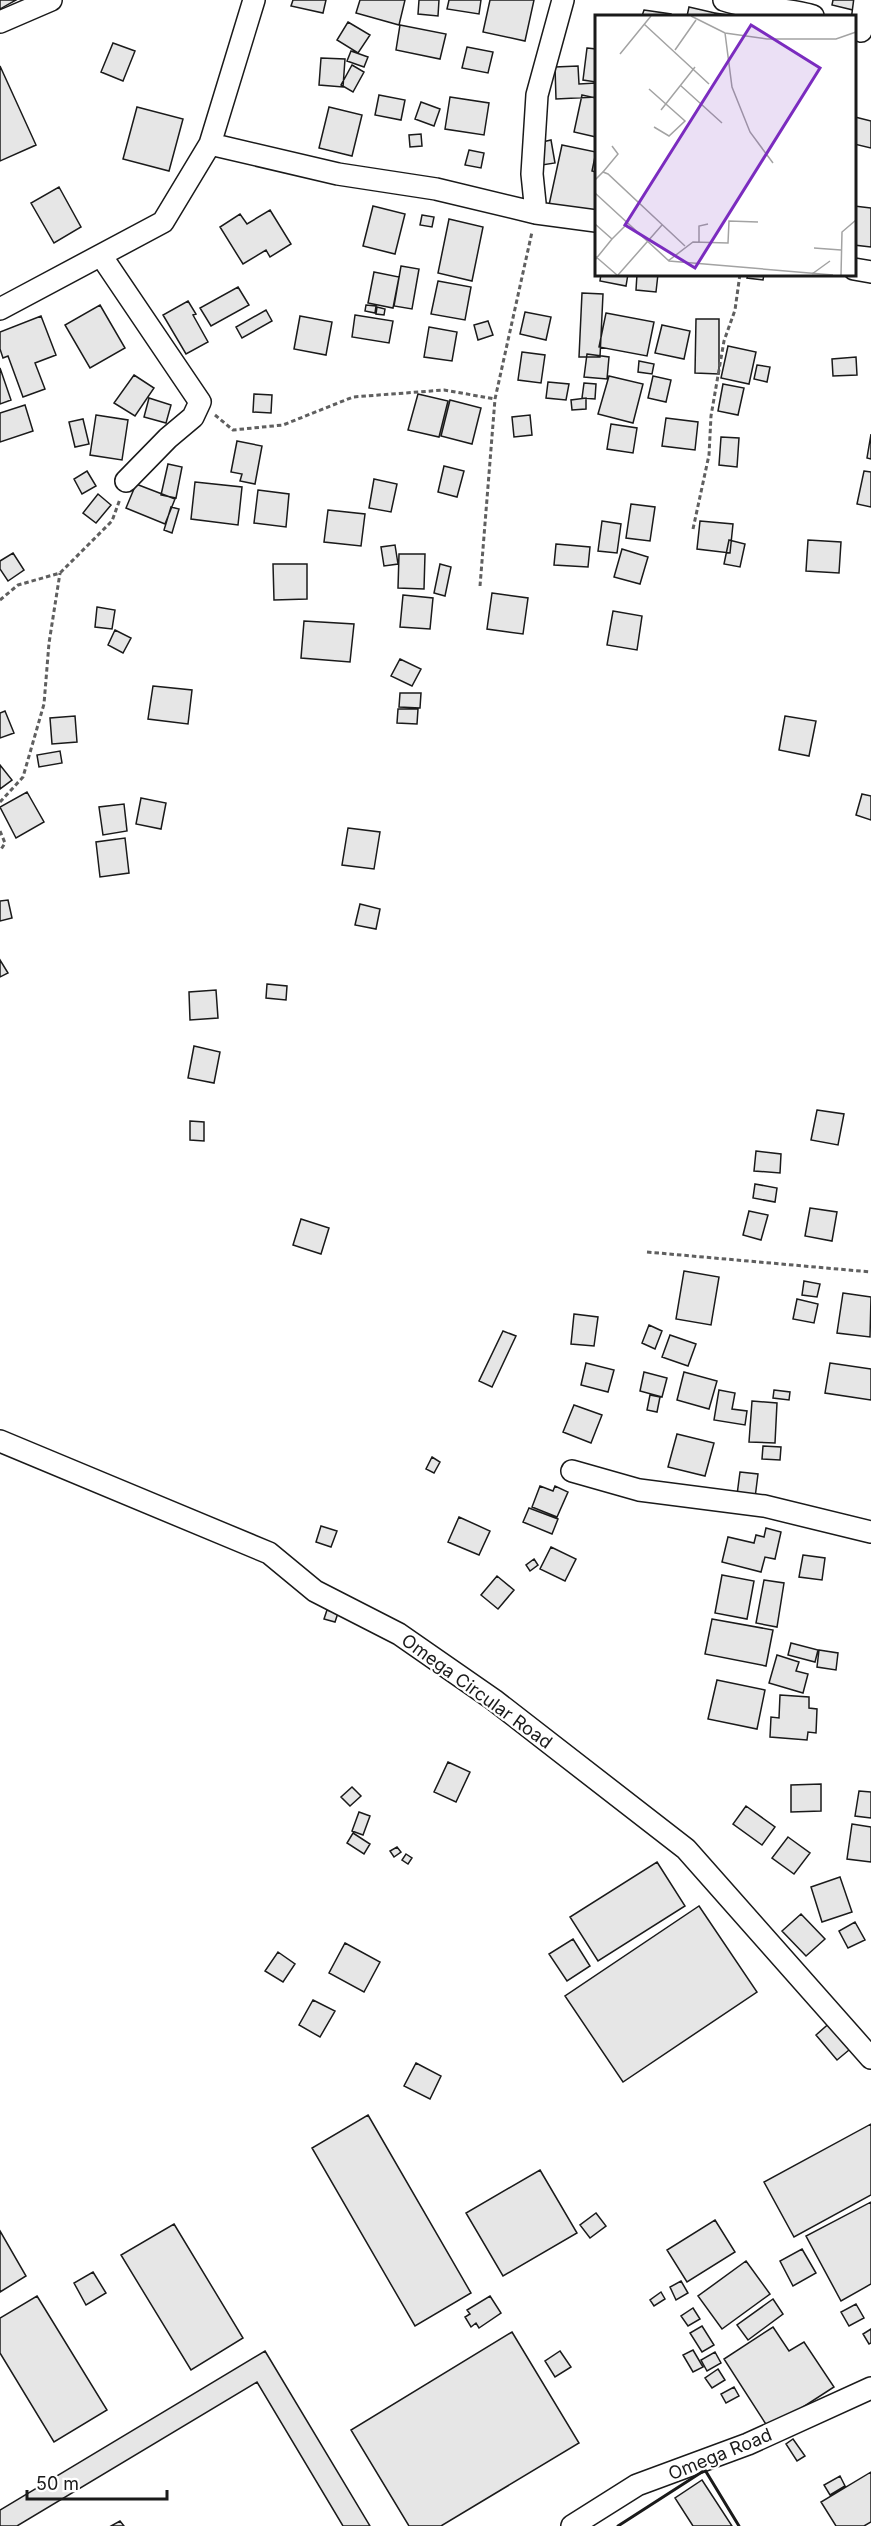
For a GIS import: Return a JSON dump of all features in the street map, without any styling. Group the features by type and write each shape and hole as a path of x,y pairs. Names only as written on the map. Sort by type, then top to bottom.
{"street":[{"path":"0,22 51,0"},
{"path":"0,309 163,222 210,144 254,0"},
{"path":"536,213 532,174 537,95 563,0"},
{"path":"724,0 735,4 789,9 810,15"},
{"path":"862,31 864,0"},
{"path":"210,144 338,174 436,189 536,213 595,220"},
{"path":"102,256 200,402 193,417 126,481"},
{"path":"856,269 871,272"},
{"name":"Omega Circular Road","path":"0,1441 269,1553 315,1591 399,1634 494,1700 686,1849 871,2058"},
{"path":"572,1471 639,1490 764,1506 871,1532"},
{"name":"Omega Road","path":"572,2526 638,2486 748,2444 871,2388"}],"path":[{"path":"480,586 495,399 536,213"},
{"path":"693,529 709,455 711,416 724,341 735,310 740,276"},
{"path":"200,402 233,430 284,424 352,397 444,390 495,399"},
{"path":"0,600 18,585 60,573 112,521 126,481"},
{"path":"0,802 23,777 44,704 49,643 60,573"},
{"path":"0,831 5,843 0,851"},
{"path":"647,1252 871,1272"}],"building":[{"path":"0,0 16,0 0,9"},
{"path":"293,0 326,0 323,13 291,6"},
{"path":"360,0 405,0 399,25 356,13"},
{"path":"419,0 439,0 438,16 418,14"},
{"path":"449,0 481,0 479,14 447,9"},
{"path":"490,0 534,0 525,41 483,32"},
{"path":"833,0 855,0 853,10 832,5"},
{"path":"689,7 715,13 714,15 687,15"},
{"path":"644,10 671,14 671,15 642,15"},
{"path":"348,22 370,35 358,53 337,40"},
{"path":"400,25 446,34 440,59 396,50"},
{"path":"113,43 135,51 123,81 101,72"},
{"path":"467,47 493,52 488,73 462,68"},
{"path":"587,48 595,49 595,82 583,80"},
{"path":"351,51 368,57 364,67 347,61"},
{"path":"321,58 345,59 343,87 319,85"},
{"path":"352,65 364,72 353,92 341,85"},
{"path":"0,66 36,145 0,161"},
{"path":"578,66 579,84 595,83 595,97 556,99 555,67"},
{"path":"379,95 405,100 401,120 375,115"},
{"path":"582,95 595,98 595,137 574,132"},
{"path":"450,97 489,103 484,135 445,129"},
{"path":"421,102 440,109 434,126 415,119"},
{"path":"137,107 183,119 169,171 123,159"},
{"path":"329,107 362,115 352,156 319,148"},
{"path":"856,117 871,121 871,148 856,144"},
{"path":"421,134 422,146 410,147 409,135"},
{"path":"551,140 555,163 542,165 538,143"},
{"path":"562,145 595,152 592,171 595,172 595,216 549,205"},
{"path":"469,150 484,153 481,168 465,165"},
{"path":"59,187 81,227 54,243 31,203"},
{"path":"373,206 405,214 395,254 363,246"},
{"path":"856,206 871,208 871,247 856,245"},
{"path":"270,210 291,244 270,257 266,250 243,264 220,227 240,214 247,224"},
{"path":"422,215 434,217 432,227 420,225"},
{"path":"449,219 483,227 472,281 438,273"},
{"path":"401,266 419,269 412,309 394,306"},
{"path":"374,272 399,277 393,308 368,303"},
{"path":"601,276 628,276 626,286 600,281"},
{"path":"637,276 658,276 656,292 636,290"},
{"path":"748,276 764,276 763,280 747,278"},
{"path":"438,281 471,287 465,320 431,314"},
{"path":"238,287 249,305 211,326 200,308"},
{"path":"582,293 603,294 600,357 579,357"},
{"path":"188,301 208,342 186,354 163,315"},
{"path":"100,305 125,348 90,368 65,325"},
{"path":"366,305 376,306 375,313 365,311"},
{"path":"377,307 385,309 384,315 376,314"},
{"path":"266,310 272,321 242,338 236,327"},
{"path":"525,312 551,317 546,340 520,334"},
{"path":"606,313 654,322 647,356 599,347"},
{"path":"355,315 393,321 389,343 352,337"},
{"path":"41,316 56,355 35,363 45,389 23,397 8,356 3,358 0,349 0,332"},
{"path":"300,316 332,322 326,355 294,349"},
{"path":"696,319 719,319 719,374 695,373"},
{"path":"488,321 493,335 478,340 474,325"},
{"path":"662,325 690,331 684,359 655,353"},
{"path":"429,327 457,332 452,361 424,357"},
{"path":"728,346 756,352 749,384 721,378"},
{"path":"522,352 545,355 541,383 518,380"},
{"path":"587,354 609,357 607,379 584,377"},
{"path":"856,357 857,375 833,376 832,359"},
{"path":"639,361 654,364 652,374 638,372"},
{"path":"757,365 770,367 767,382 754,379"},
{"path":"0,368 11,400 0,404"},
{"path":"134,375 154,388 135,416 114,403"},
{"path":"609,376 643,384 633,423 598,414"},
{"path":"653,376 671,380 666,402 648,398"},
{"path":"548,382 569,384 566,400 546,398"},
{"path":"584,383 596,384 595,399 582,398"},
{"path":"723,384 744,388 738,415 718,411"},
{"path":"254,394 272,395 271,413 253,412"},
{"path":"418,394 448,401 439,437 408,430"},
{"path":"149,398 171,405 166,423 144,417"},
{"path":"586,398 586,409 572,410 571,400"},
{"path":"450,400 481,408 472,444 441,436"},
{"path":"25,405 33,431 0,442 0,413"},
{"path":"96,415 128,420 122,460 90,455"},
{"path":"530,415 532,435 514,437 512,417"},
{"path":"666,418 698,422 695,450 662,446"},
{"path":"83,419 89,444 75,447 69,422"},
{"path":"611,424 637,428 633,453 607,449"},
{"path":"871,434 871,459 867,458"},
{"path":"721,437 739,438 737,467 719,465"},
{"path":"237,441 262,446 255,484 240,481 242,474 231,472"},
{"path":"168,464 182,467 176,498 161,495"},
{"path":"444,466 464,471 457,497 438,492"},
{"path":"87,471 96,486 82,494 74,479"},
{"path":"864,471 871,472 871,507 857,504"},
{"path":"374,479 397,484 391,512 369,508"},
{"path":"195,482 242,487 238,525 191,519"},
{"path":"136,484 175,499 165,524 126,508"},
{"path":"258,490 289,494 286,527 254,523"},
{"path":"98,494 111,505 96,523 83,513"},
{"path":"631,504 655,507 650,541 626,538"},
{"path":"171,507 179,509 172,533 164,530"},
{"path":"328,510 365,514 361,546 324,542"},
{"path":"602,521 621,524 617,553 598,551"},
{"path":"700,521 733,524 730,553 697,549"},
{"path":"729,540 745,544 740,567 724,564"},
{"path":"808,540 841,542 839,573 806,571"},
{"path":"556,544 590,547 588,567 554,565"},
{"path":"395,545 398,564 384,566 381,547"},
{"path":"622,549 648,557 640,584 614,577"},
{"path":"13,553 24,570 8,581 0,569 0,561"},
{"path":"399,554 425,554 424,589 398,588"},
{"path":"273,564 307,564 307,599 274,600"},
{"path":"440,564 451,567 445,596 434,593"},
{"path":"492,593 528,598 523,634 487,629"},
{"path":"403,595 433,598 430,629 400,627"},
{"path":"97,607 115,610 112,629 95,627"},
{"path":"613,611 642,616 637,650 607,645"},
{"path":"304,621 354,624 350,662 301,658"},
{"path":"115,630 131,638 123,653 108,645"},
{"path":"400,659 421,669 412,686 391,676"},
{"path":"153,686 192,690 188,724 148,719"},
{"path":"400,693 421,693 420,708 399,707"},
{"path":"398,709 418,709 417,724 397,723"},
{"path":"5,711 14,733 0,738 0,713"},
{"path":"75,716 77,742 52,744 50,718"},
{"path":"785,716 816,721 809,756 779,750"},
{"path":"60,751 62,763 39,767 37,755"},
{"path":"0,765 12,780 0,789"},
{"path":"27,792 44,822 16,838 0,807"},
{"path":"862,794 871,796 871,820 856,815"},
{"path":"141,798 166,803 161,829 136,824"},
{"path":"124,804 127,831 103,835 99,807"},
{"path":"348,828 380,832 374,869 342,865"},
{"path":"125,838 129,873 100,877 96,842"},
{"path":"8,900 12,918 0,921 0,901"},
{"path":"360,904 380,909 376,929 355,925"},
{"path":"0,960 8,973 0,977"},
{"path":"267,984 287,986 286,1000 266,998"},
{"path":"216,990 218,1018 190,1020 189,992"},
{"path":"194,1046 220,1052 214,1083 188,1078"},
{"path":"817,1110 844,1114 838,1145 811,1140"},
{"path":"190,1121 204,1122 204,1141 190,1140"},
{"path":"756,1151 781,1154 780,1173 754,1171"},
{"path":"755,1184 777,1188 775,1202 753,1198"},
{"path":"810,1208 837,1212 832,1241 805,1236"},
{"path":"749,1211 768,1215 761,1240 743,1235"},
{"path":"301,1219 329,1228 321,1254 293,1245"},
{"path":"684,1271 719,1277 711,1325 676,1319"},
{"path":"804,1281 820,1284 817,1297 802,1295"},
{"path":"843,1293 871,1297 870,1337 837,1333"},
{"path":"797,1299 818,1304 814,1323 793,1319"},
{"path":"574,1314 598,1317 594,1346 571,1344"},
{"path":"649,1325 662,1331 655,1349 642,1343"},
{"path":"503,1331 516,1336 492,1387 479,1381"},
{"path":"670,1335 696,1344 688,1366 662,1357"},
{"path":"586,1363 614,1370 608,1392 581,1385"},
{"path":"830,1363 871,1369 871,1400 825,1393"},
{"path":"644,1372 667,1378 662,1397 640,1391"},
{"path":"684,1372 717,1381 709,1409 677,1400"},
{"path":"719,1390 735,1393 732,1409 747,1411 745,1425 714,1420"},
{"path":"774,1390 790,1392 789,1400 773,1398"},
{"path":"650,1395 660,1397 657,1412 647,1410"},
{"path":"752,1401 777,1403 775,1443 749,1442"},
{"path":"574,1405 602,1415 591,1443 563,1432"},
{"path":"677,1434 714,1443 705,1476 668,1467"},
{"path":"763,1446 781,1447 780,1460 762,1459"},
{"path":"432,1457 440,1462 434,1473 426,1469"},
{"path":"740,1472 758,1474 755,1498 737,1495"},
{"path":"540,1486 553,1491 555,1486 568,1492 557,1517 532,1507"},
{"path":"529,1508 558,1519 552,1534 523,1522"},
{"path":"459,1517 490,1531 479,1555 448,1542"},
{"path":"321,1526 337,1531 331,1547 316,1542"},
{"path":"766,1528 781,1532 775,1559 765,1557 761,1572 722,1562 728,1537 754,1543 756,1535 764,1537"},
{"path":"551,1547 576,1559 565,1581 540,1569"},
{"path":"803,1555 825,1558 822,1580 799,1577"},
{"path":"534,1559 538,1565 530,1571 526,1565"},
{"path":"722,1575 754,1581 747,1619 715,1613"},
{"path":"497,1576 514,1590 498,1609 481,1595"},
{"path":"764,1580 784,1583 777,1627 756,1623"},
{"path":"327,1610 338,1613 335,1622 324,1619"},
{"path":"712,1619 773,1630 766,1666 705,1654"},
{"path":"791,1643 818,1650 815,1662 788,1655"},
{"path":"819,1650 838,1653 836,1670 817,1667"},
{"path":"777,1655 799,1662 796,1671 808,1674 803,1693 769,1683"},
{"path":"717,1680 765,1690 757,1729 708,1719"},
{"path":"780,1695 809,1697 809,1708 817,1709 816,1733 808,1732 807,1740 770,1737 771,1717 779,1718"},
{"path":"448,1762 470,1772 456,1802 434,1792"},
{"path":"821,1784 821,1811 791,1812 791,1785"},
{"path":"352,1787 361,1796 350,1806 341,1797"},
{"path":"859,1791 871,1792 871,1818 855,1816"},
{"path":"746,1806 775,1827 762,1845 733,1824"},
{"path":"359,1812 370,1816 363,1835 352,1831"},
{"path":"852,1824 871,1827 871,1862 847,1859"},
{"path":"353,1833 370,1844 364,1854 347,1843"},
{"path":"788,1837 810,1853 794,1874 772,1858"},
{"path":"397,1847 401,1852 394,1857 390,1851"},
{"path":"406,1854 412,1858 408,1864 402,1860"},
{"path":"657,1862 685,1906 598,1961 570,1917"},
{"path":"840,1877 852,1912 822,1922 811,1887"},
{"path":"699,1906 757,1992 623,2082 565,1996"},
{"path":"801,1914 825,1939 806,1956 782,1931"},
{"path":"855,1922 865,1940 848,1948 839,1931"},
{"path":"573,1939 590,1966 567,1981 549,1954"},
{"path":"345,1943 380,1962 364,1992 329,1973"},
{"path":"278,1952 295,1964 283,1982 265,1971"},
{"path":"313,2000 335,2011 320,2037 299,2025"},
{"path":"833,2020 855,2045 837,2060 816,2035"},
{"path":"416,2063 441,2076 430,2099 404,2086"},
{"path":"368,2115 471,2293 415,2326 312,2148"},
{"path":"871,2124 871,2195 794,2237 764,2182"},
{"path":"540,2170 577,2233 503,2276 466,2213"},
{"path":"871,2202 871,2284 841,2301 806,2236"},
{"path":"596,2213 606,2226 590,2238 580,2225"},
{"path":"715,2220 735,2252 687,2282 667,2250"},
{"path":"174,2224 243,2338 191,2370 121,2255"},
{"path":"0,2231 26,2276 0,2292"},
{"path":"802,2249 816,2273 793,2286 780,2261"},
{"path":"746,2261 770,2294 722,2329 698,2296"},
{"path":"93,2272 106,2293 86,2305 74,2283"},
{"path":"681,2281 688,2293 676,2300 670,2287"},
{"path":"661,2292 665,2299 654,2306 650,2300"},
{"path":"37,2296 107,2410 54,2442 0,2353 0,2318"},
{"path":"490,2296 501,2313 479,2328 476,2323 471,2327 465,2317 470,2314 467,2310"},
{"path":"773,2299 783,2314 748,2340 737,2325"},
{"path":"856,2304 864,2318 849,2326 841,2312"},
{"path":"693,2308 700,2319 688,2326 681,2316"},
{"path":"702,2326 714,2345 702,2352 690,2333"},
{"path":"773,2327 789,2351 804,2342 834,2387 769,2429 724,2359"},
{"path":"871,2329 871,2343 869,2344 863,2334"},
{"path":"512,2332 579,2443 441,2526 409,2526 351,2430"},
{"path":"693,2350 703,2367 693,2372 683,2355"},
{"path":"265,2351 370,2526 343,2526 257,2382 17,2526 0,2526 0,2510"},
{"path":"560,2351 571,2367 555,2377 545,2361"},
{"path":"715,2352 721,2363 707,2371 701,2360"},
{"path":"718,2369 725,2380 712,2388 705,2378"},
{"path":"734,2387 739,2396 726,2403 721,2394"},
{"path":"793,2439 805,2456 797,2461 786,2444"},
{"path":"871,2472 871,2522 864,2526 836,2526 821,2502"},
{"path":"840,2476 845,2486 830,2495 824,2485"},
{"path":"702,2480 732,2526 693,2526 675,2498"},
{"path":"120,2521 124,2526 111,2526"}],"wall":[{"path":"618,2526 705,2470 739,2526"}]}
